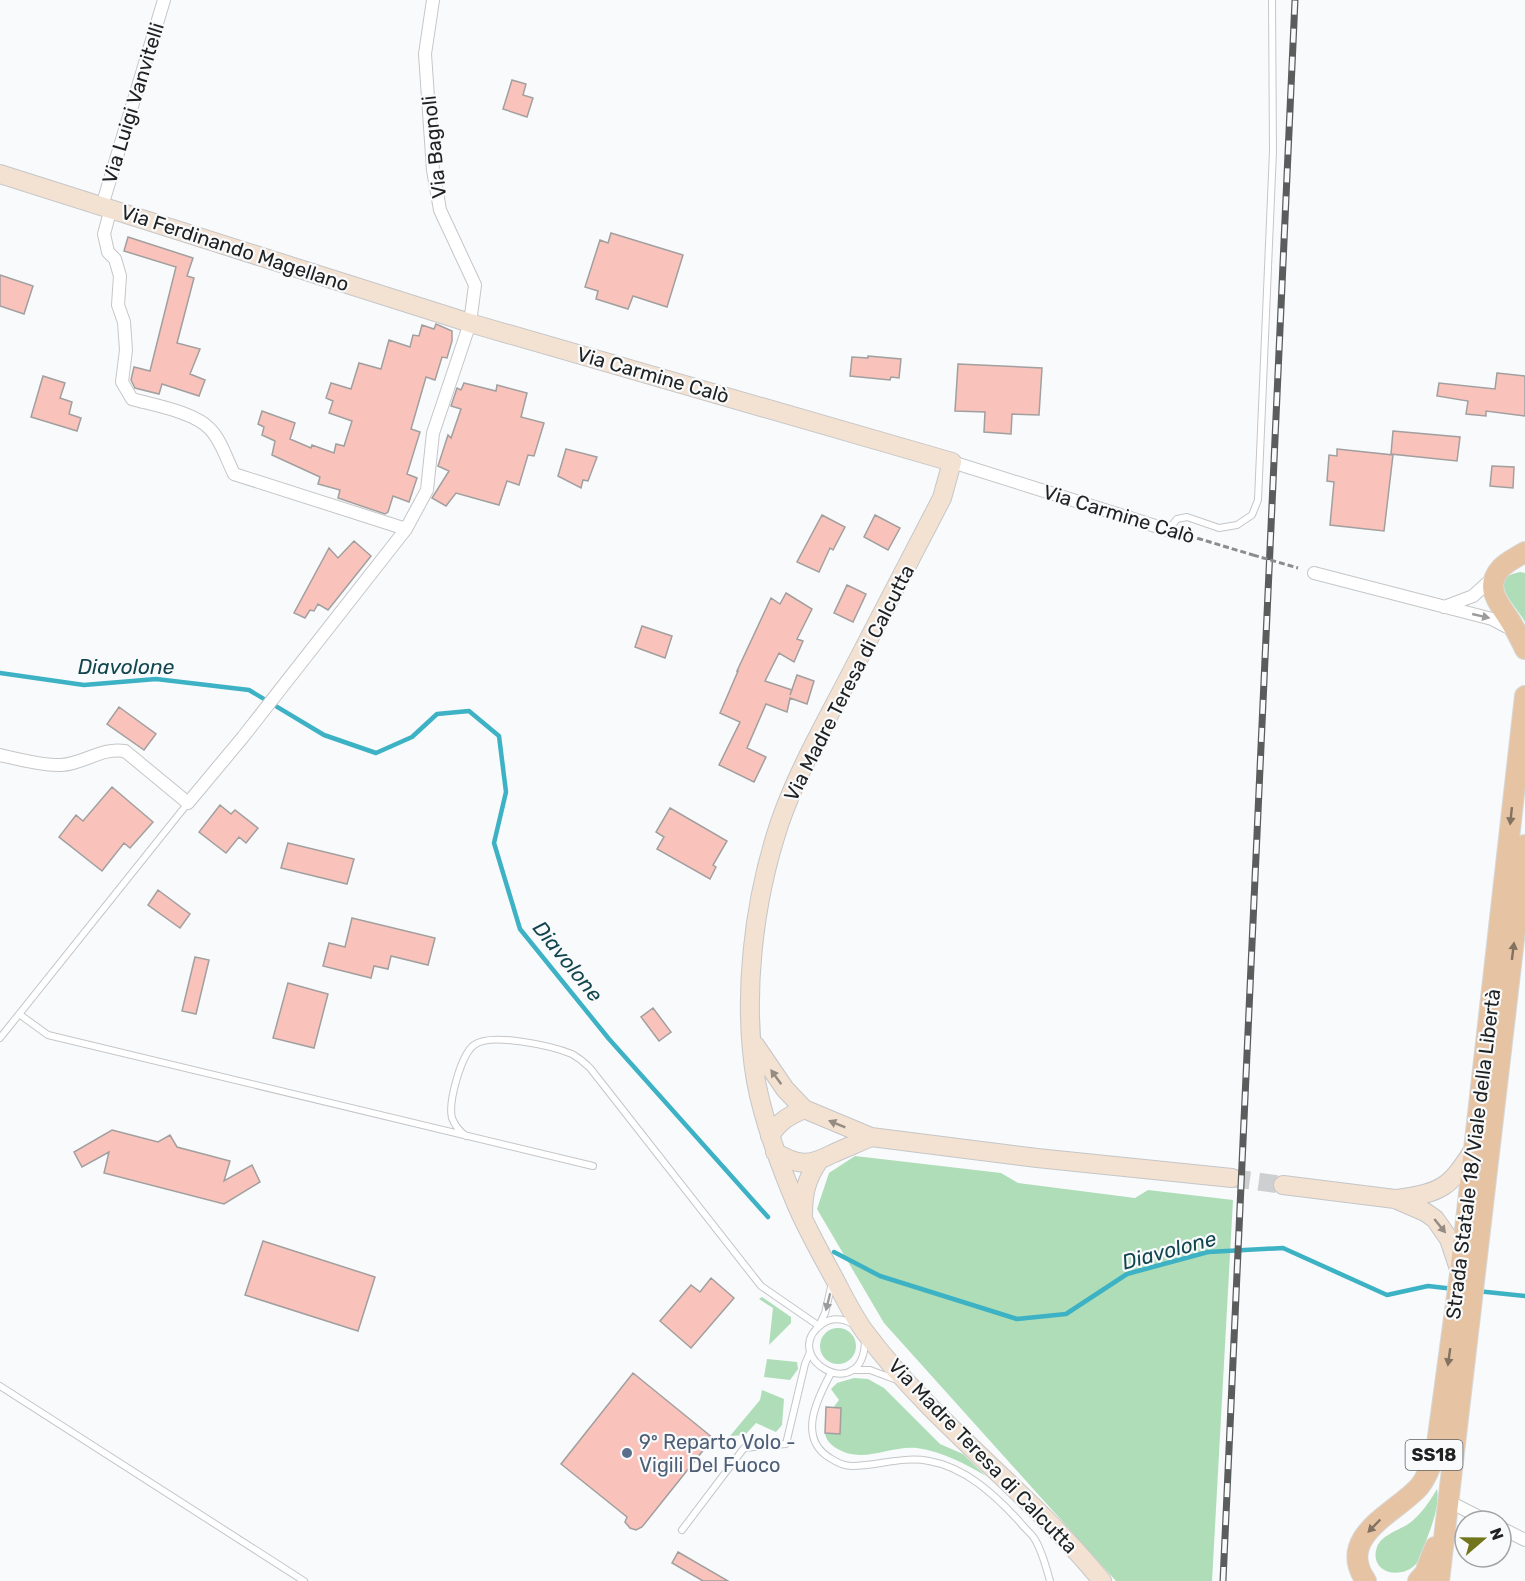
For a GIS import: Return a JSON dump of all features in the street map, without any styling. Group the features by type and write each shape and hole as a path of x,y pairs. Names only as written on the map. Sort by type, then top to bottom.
{"main road":[{"path":"1521,641 1494,598 1493,583 1500,571 1525,552"},
{"path":"1500,571 1512,562 1525,561"},
{"name":"Strada Statale 18/Viale della Libertà","path":"1439,1581 1448,1505 1474,1149 1525,696"},
{"name":"Strada Statale 18/Viale della Libertà","path":"1464,1278 1525,845"},
{"name":"Strada Statale 18/Viale della Libertà","path":"1359,1550 1363,1538 1373,1524 1420,1486 1430,1467 1437,1444 1464,1300"},
{"name":"SS18","path":"1418,1581 1430,1562 1448,1505"},
{"path":"1359,1550 1359,1563 1366,1581"},
{"path":"1359,1550 1367,1572 1375,1581"}],"street":[{"name":"Via Luigi Vanvitelli","path":"164,0 106,207 104,234 108,252 115,259 120,276 118,305 124,322 126,350 122,382 132,399 178,412 202,422 212,430 234,474 406,529"},
{"name":"Via Bagnoli","path":"433,0 425,54 433,170 440,210 475,285 470,322"},
{"name":"Via Ferdinando Magellano","path":"0,174 470,322"},
{"name":"Via Carmine Calò","path":"470,322 952,462 1168,530"},
{"path":"0,754 62,765 114,749 125,751 188,803 243,737 406,529 427,490 433,433 470,322"},
{"name":"Via Madre Teresa di Calcutta","path":"952,462 942,498 803,767 780,823 765,875 756,925 751,975 752,1041 756,1080 773,1144 803,1220 864,1331 908,1384 1056,1529 1102,1581"},
{"path":"1443,607 1473,596 1500,571"},
{"path":"1314,573 1492,619 1521,641"},
{"path":"752,1041 785,1089 804,1109 871,1137 1036,1158 1232,1178"},
{"path":"804,1109 784,1119 776,1126 773,1144 799,1162 806,1164 818,1162 871,1137"},
{"path":"1283,1185 1395,1199 1426,1194 1450,1182 1474,1149"},
{"path":"803,1220 803,1197 808,1178 818,1162"},
{"path":"1395,1199 1435,1219 1449,1239 1464,1278"},
{"path":"1448,1505 1458,1509"}],"lane":[{"path":"1168,530 1177,519 1187,517 1219,528 1236,525 1252,515 1258,500 1273,152 1272,0"},
{"path":"0,1038 188,803"},
{"path":"19,1014 48,1035 593,1166"},
{"path":"466,1136 456,1126 451,1106 462,1060 474,1044 483,1040 504,1038 573,1055 590,1068 761,1286 819,1326"},
{"path":"819,1326 829,1300 833,1277"},
{"path":"682,1530 744,1448 786,1444 813,1333 827,1321 846,1320 864,1331 863,1357 852,1370"},
{"path":"810,1352 819,1367 831,1373 870,1370 908,1384"},
{"path":"831,1373 817,1399 811,1430 815,1444 823,1454 850,1466 907,1458 931,1461 954,1468 996,1497 1034,1538 1047,1567 1050,1581"},
{"path":"0,1386 304,1581"}],"path":[{"name":"Via Carmine Calò","path":"1168,530 1298,568"}],"green space":[{"path":"1525,573 1525,622 1506,594 1504,587 1505,580 1510,575"},
{"path":"855,1156 1001,1173 1018,1183 1135,1198 1148,1190 1233,1200 1212,1581 1116,1581 884,1323 817,1209 829,1173"},
{"path":"762,1297 791,1317 791,1323 769,1345 773,1308 759,1299"},
{"path":"838,1328 851,1333 856,1346 851,1359 838,1364 825,1359 820,1346 825,1333"},
{"path":"767,1359 797,1362 798,1369 790,1380 764,1377"},
{"path":"854,1378 868,1379 884,1388 940,1444 963,1454 986,1476 936,1452 917,1448 856,1455 846,1453 834,1446 827,1440 825,1433 840,1433 841,1408 833,1408 839,1400 831,1389 837,1383"},
{"path":"762,1390 784,1399 782,1425 776,1432 756,1423 745,1435 730,1436 760,1400"},
{"path":"1437,1489 1435,1516 1417,1563 1411,1569 1403,1572 1388,1572 1377,1563 1379,1543 1387,1535 1407,1525 1415,1518 1426,1507"}],"building":[{"path":"512,80 526,84 523,95 533,98 527,117 503,109"},
{"path":"611,233 683,255 667,307 633,296 628,309 596,299 598,291 585,287 600,240 608,243"},
{"path":"128,237 193,258 187,276 194,278 177,343 200,349 190,374 205,380 199,396 162,384 159,394 135,388 131,380 134,367 150,371 176,267 124,251"},
{"path":"0,275 33,286 24,314 0,306"},
{"path":"436,324 452,331 452,341 447,358 442,357 435,380 426,377 411,429 420,432 407,474 417,478 409,502 393,496 388,512 385,514 338,498 340,490 318,484 320,477 272,455 275,441 262,435 264,427 258,424 262,411 295,423 290,439 311,448 312,445 334,453 336,444 344,446 352,421 329,413 333,401 326,398 331,383 351,389 359,363 381,369 389,340 410,347 413,335 419,336 422,325 434,329"},
{"path":"868,356 901,359 899,378 891,377 890,380 850,376 852,357 868,358"},
{"path":"958,364 1042,368 1039,415 1012,414 1011,434 984,432 985,412 955,411"},
{"path":"1497,373 1525,376 1525,416 1486,411 1486,416 1466,414 1468,401 1437,396 1439,383 1495,389"},
{"path":"43,376 65,383 60,398 72,402 69,414 81,418 77,431 31,417"},
{"path":"464,383 496,391 497,385 527,393 521,417 544,423 534,456 528,455 519,485 507,481 499,505 456,493 446,506 432,498 449,471 438,466 448,435 451,438 461,409 451,406 457,388 461,390"},
{"path":"1393,431 1460,437 1457,461 1391,454"},
{"path":"566,449 597,457 588,481 583,480 581,488 558,476"},
{"path":"1337,449 1393,455 1384,531 1330,525 1334,482 1327,481 1329,455 1337,456"},
{"path":"1492,466 1514,467 1513,488 1490,486"},
{"path":"822,515 845,527 833,550 830,548 819,572 797,562"},
{"path":"875,515 900,528 888,550 864,537"},
{"path":"354,541 371,556 328,610 318,604 314,611 310,610 305,618 294,613 329,548 338,558"},
{"path":"847,585 866,594 853,622 834,613"},
{"path":"786,593 812,609 797,639 803,641 794,662 779,653 765,681 792,690 797,675 814,681 807,704 790,698 787,712 766,704 747,748 766,757 754,782 719,765 740,722 720,713 771,598 780,604"},
{"path":"642,626 672,636 665,658 635,647"},
{"path":"119,707 156,734 144,750 107,724"},
{"path":"112,787 153,822 130,848 124,843 102,871 59,837 76,815 83,821"},
{"path":"220,805 231,814 235,810 258,828 246,843 239,837 226,853 199,832"},
{"path":"670,808 727,841 713,865 716,867 710,879 657,849 664,837 656,832"},
{"path":"288,843 354,859 347,884 281,868"},
{"path":"158,890 190,914 180,928 148,905"},
{"path":"352,918 435,938 428,965 391,956 388,969 374,966 371,978 323,966 329,943 345,947"},
{"path":"195,957 209,960 196,1014 182,1011"},
{"path":"288,983 328,994 314,1048 273,1038"},
{"path":"653,1008 671,1032 659,1041 641,1017"},
{"path":"112,1130 158,1142 170,1135 177,1147 230,1161 224,1181 252,1165 260,1182 224,1204 104,1173 109,1152 82,1167 74,1152"},
{"path":"263,1241 375,1277 358,1331 245,1295"},
{"path":"711,1278 734,1298 691,1348 660,1321 691,1285 700,1292"},
{"path":"633,1373 713,1438 642,1527 636,1530 630,1528 625,1522 627,1517 561,1464"},
{"path":"826,1407 841,1408 840,1434 825,1433"},
{"path":"678,1552 728,1581 703,1581 672,1563"}],"waterway":[{"name":"Diavolone","path":"0,673 84,685 156,679 249,690 324,735 376,753 412,737 437,714 469,711 499,736 506,792 494,843 520,929 609,1039 768,1217"},
{"name":"Diavolone","path":"834,1252 880,1276 1017,1319 1066,1314 1127,1274 1208,1252 1283,1248 1387,1295 1428,1286 1454,1289"},
{"name":"Diavolone","path":"1477,1291 1525,1296"}],"tunnel":[{"path":"1232,1178 1283,1185"}],"railway":[{"path":"1223,1581 1295,0"}],"place":[{"name":"9º Reparto Volo - Vigili Del Fuoco","path":"627,1453"}]}
